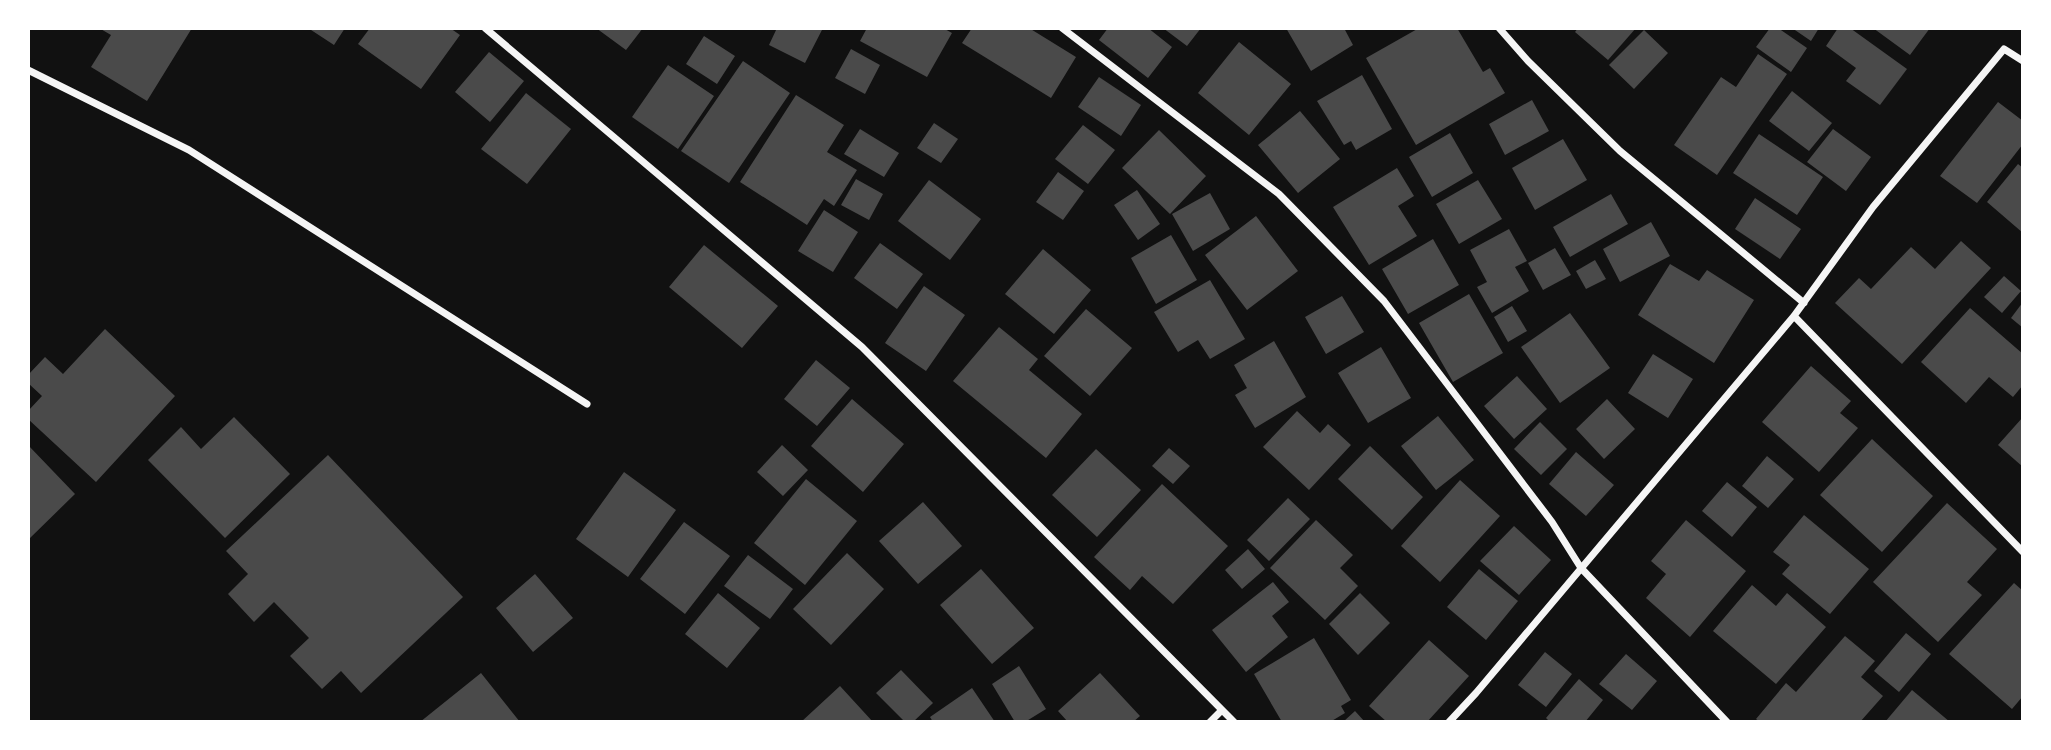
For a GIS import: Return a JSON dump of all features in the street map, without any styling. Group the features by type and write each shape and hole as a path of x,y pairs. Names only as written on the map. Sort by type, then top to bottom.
{"street":[{"path":"485,28 862,347 1234,722"},
{"path":"1062,28 1279,194 1384,301 1552,522 1581,568 1727,722"},
{"path":"1499,28 1528,61 1620,151 1804,303"},
{"path":"1448,722 1794,316 1873,207 2004,49 2023,61"},
{"path":"28,70 189,150 587,404"},
{"path":"1794,316 2023,552"},
{"path":"1210,722 1222,710"}],"building":[{"path":"99,28 192,28 147,101 91,67 111,35"},
{"path":"308,28 345,28 334,45"},
{"path":"370,28 450,28 460,35 421,89 358,44"},
{"path":"596,28 643,28 626,50"},
{"path":"777,28 823,28 805,63 769,45"},
{"path":"867,28 943,28 952,33 927,77 860,41"},
{"path":"972,28 1029,28 1076,57 1051,98 962,43"},
{"path":"1108,28 1148,28 1172,47 1148,78 1099,40"},
{"path":"1163,28 1201,28 1187,46"},
{"path":"1286,28 1344,28 1353,45 1311,71"},
{"path":"1419,28 1457,28 1483,72 1490,68 1505,93 1416,145 1366,58"},
{"path":"1578,28 1636,28 1608,60 1575,32"},
{"path":"1770,28 1778,28 1807,48 1791,72 1756,47"},
{"path":"1792,28 1819,28 1811,41"},
{"path":"1838,28 1850,28 1907,69 1880,105 1846,81 1856,68 1826,46"},
{"path":"1873,28 1930,28 1910,55"},
{"path":"1644,30 1668,53 1634,89 1609,65"},
{"path":"704,36 735,56 717,84 686,64"},
{"path":"1239,42 1291,84 1249,135 1198,93"},
{"path":"851,49 880,65 865,94 835,78"},
{"path":"489,52 524,81 490,122 455,92"},
{"path":"1758,54 1787,74 1717,175 1674,145 1721,77 1736,87"},
{"path":"743,61 790,93 729,183 681,151"},
{"path":"668,65 714,96 678,149 632,117"},
{"path":"1362,75 1392,129 1356,150 1351,141 1344,145 1317,101"},
{"path":"1099,77 1141,105 1121,136 1078,107"},
{"path":"1792,91 1832,123 1809,151 1769,121"},
{"path":"526,93 571,129 527,184 481,149"},
{"path":"796,95 844,125 827,152 857,170 834,206 824,199 807,225 740,182"},
{"path":"1532,100 1549,131 1505,155 1489,124"},
{"path":"1998,102 2023,121 2023,144 1977,203 1940,176"},
{"path":"1300,111 1340,159 1298,193 1258,145"},
{"path":"934,123 958,139 941,163 917,148"},
{"path":"1083,125 1115,150 1088,184 1055,159"},
{"path":"860,129 899,153 884,177 844,154"},
{"path":"1833,129 1871,157 1846,191 1807,162"},
{"path":"1159,130 1206,176 1170,214 1122,168"},
{"path":"1450,133 1473,173 1432,197 1409,157"},
{"path":"1759,134 1823,177 1797,215 1733,173"},
{"path":"1563,139 1587,180 1535,210 1512,168"},
{"path":"2018,164 2023,168 2023,233 1987,202"},
{"path":"1397,168 1414,196 1398,206 1417,236 1369,265 1333,207"},
{"path":"1058,172 1084,191 1063,220 1036,202"},
{"path":"856,179 883,194 869,220 841,205"},
{"path":"929,180 981,219 950,260 898,221"},
{"path":"1478,180 1502,219 1459,244 1436,204"},
{"path":"1137,190 1160,224 1138,240 1114,205"},
{"path":"1210,193 1230,229 1193,251 1172,214"},
{"path":"1611,194 1628,224 1570,257 1553,227"},
{"path":"1755,198 1801,229 1780,259 1735,229"},
{"path":"824,210 858,232 833,272 798,251"},
{"path":"1256,216 1298,271 1247,310 1205,255"},
{"path":"1651,222 1670,256 1620,282 1603,249"},
{"path":"1509,229 1527,261 1515,267 1529,291 1492,313 1477,287 1487,282 1470,250"},
{"path":"1171,235 1197,280 1156,304 1131,258"},
{"path":"1433,239 1459,285 1408,314 1382,269"},
{"path":"1961,241 1991,268 1902,364 1835,303 1859,278 1871,289 1911,247 1935,269"},
{"path":"880,243 923,274 897,309 854,278"},
{"path":"704,245 778,306 742,348 669,287"},
{"path":"1555,248 1571,275 1543,290 1528,263"},
{"path":"1043,249 1091,290 1054,334 1005,294"},
{"path":"1595,260 1606,279 1586,289 1576,271"},
{"path":"1670,264 1699,281 1707,270 1754,300 1714,363 1638,315"},
{"path":"2004,276 2021,291 2002,313 1984,297"},
{"path":"1210,280 1245,339 1210,359 1198,340 1178,352 1154,312"},
{"path":"924,286 965,315 926,371 885,343"},
{"path":"1469,294 1503,353 1453,382 1419,323"},
{"path":"1342,296 1364,332 1326,354 1305,317"},
{"path":"2023,302 2023,328 2011,318"},
{"path":"1512,306 1527,331 1508,342 1494,317"},
{"path":"1970,308 2023,354 2023,385 2013,397 1989,377 1966,403 1921,362"},
{"path":"1086,309 1132,348 1090,396 1044,356"},
{"path":"1570,313 1610,368 1560,403 1521,347"},
{"path":"999,327 1038,359 1029,370 1082,414 1046,458 953,381"},
{"path":"105,329 175,396 96,482 28,419 28,411 42,396 28,383 28,375 45,357 63,374"},
{"path":"1274,341 1306,397 1255,428 1235,395 1247,388 1234,365"},
{"path":"1381,347 1411,398 1368,423 1338,373"},
{"path":"1653,354 1693,379 1668,418 1628,393"},
{"path":"816,360 850,388 817,426 784,399"},
{"path":"1811,366 1851,401 1840,413 1858,428 1819,472 1762,422"},
{"path":"1517,376 1547,409 1514,439 1484,406"},
{"path":"852,399 904,444 863,492 811,446"},
{"path":"1607,399 1635,429 1604,459 1576,429"},
{"path":"1297,411 1320,433 1328,424 1351,445 1309,490 1263,447"},
{"path":"1438,416 1474,460 1436,490 1401,446"},
{"path":"234,417 290,474 225,538 148,460 181,427 201,449"},
{"path":"2023,417 2023,467 1998,445"},
{"path":"1540,422 1567,449 1541,475 1514,449"},
{"path":"1872,439 1933,496 1882,552 1820,495"},
{"path":"28,445 75,494 28,540"},
{"path":"782,445 808,470 783,496 757,472"},
{"path":"1370,446 1423,497 1392,530 1338,479"},
{"path":"1169,448 1190,466 1173,484 1152,466"},
{"path":"1096,449 1141,490 1097,537 1052,495"},
{"path":"1576,452 1614,485 1586,516 1549,484"},
{"path":"328,455 463,597 361,693 341,671 322,689 290,656 309,638 274,602 254,622 228,594 248,574 226,551"},
{"path":"1767,456 1794,479 1768,508 1742,486"},
{"path":"624,472 676,510 628,577 576,539"},
{"path":"806,479 857,521 805,585 754,543"},
{"path":"1460,480 1500,516 1440,582 1401,546"},
{"path":"1727,482 1757,507 1732,537 1702,511"},
{"path":"1162,484 1228,546 1173,604 1142,576 1130,590 1094,557"},
{"path":"1288,498 1310,519 1269,561 1247,540"},
{"path":"923,502 962,546 918,584 879,541"},
{"path":"1947,503 1997,549 1967,582 1982,595 1938,642 1873,582"},
{"path":"1804,515 1869,569 1830,614 1782,574 1790,565 1773,552"},
{"path":"1316,520 1353,555 1340,568 1358,586 1325,620 1270,568"},
{"path":"1686,520 1746,571 1690,637 1646,598 1666,574 1651,561"},
{"path":"684,522 730,556 685,614 640,579"},
{"path":"1514,526 1551,560 1519,595 1480,561"},
{"path":"1248,549 1265,569 1242,589 1225,570"},
{"path":"847,553 884,589 831,645 793,609"},
{"path":"748,555 793,589 770,619 724,586"},
{"path":"981,569 1034,628 992,664 940,605"},
{"path":"1479,569 1518,601 1486,640 1447,607"},
{"path":"535,574 573,618 533,652 496,608"},
{"path":"1273,582 1289,602 1272,616 1288,637 1246,672 1212,630"},
{"path":"2014,583 2023,591 2023,696 2012,709 1949,654"},
{"path":"1752,585 1776,606 1787,593 1826,627 1776,684 1713,631"},
{"path":"718,593 760,628 727,668 685,634"},
{"path":"1360,593 1390,623 1358,655 1329,624"},
{"path":"1906,633 1931,654 1899,692 1874,671"},
{"path":"1845,636 1875,661 1861,677 1883,696 1860,722 1760,722 1756,719 1786,683 1796,692"},
{"path":"1314,638 1351,700 1341,706 1345,713 1330,722 1282,722 1254,674"},
{"path":"1429,640 1469,676 1427,722 1387,722 1369,706"},
{"path":"1545,652 1572,674 1546,707 1518,685"},
{"path":"1626,654 1657,681 1632,710 1599,684"},
{"path":"1019,666 1046,709 1025,722 1015,722 992,684"},
{"path":"901,670 933,703 913,722 905,722 876,693"},
{"path":"481,673 520,722 420,722"},
{"path":"1100,673 1140,716 1133,722 1068,722 1058,711"},
{"path":"1579,679 1603,700 1585,722 1550,722 1546,718"},
{"path":"840,686 873,722 801,722"},
{"path":"972,688 995,722 933,722 930,717"},
{"path":"1912,690 1950,722 1885,722"},
{"path":"1355,711 1365,722 1343,722"}]}
